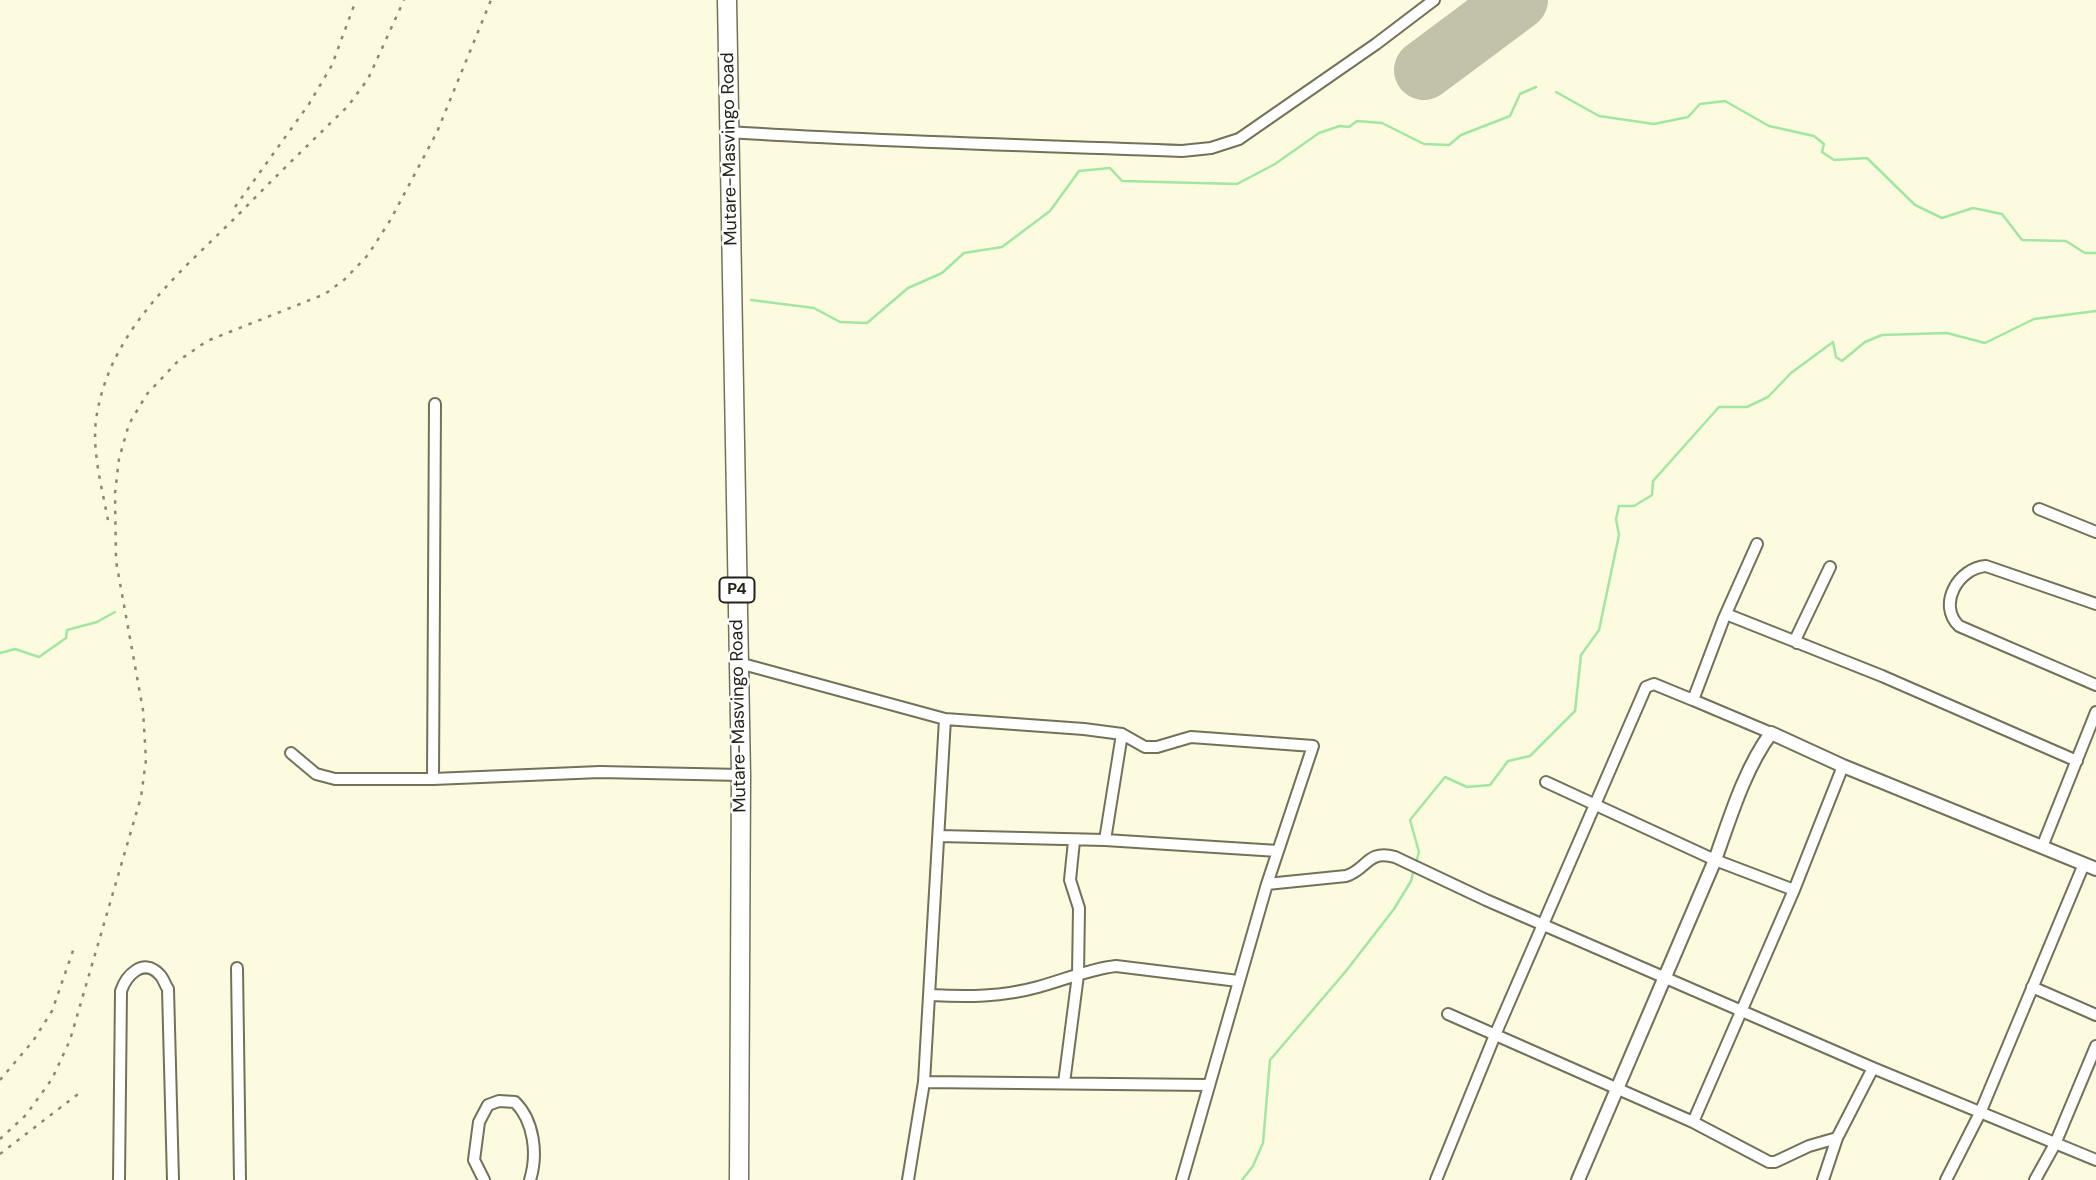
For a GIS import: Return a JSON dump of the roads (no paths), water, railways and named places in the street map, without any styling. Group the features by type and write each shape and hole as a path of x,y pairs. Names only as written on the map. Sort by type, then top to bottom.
{"highway":[{"name":"Mutare-Masvingo Road","path":"727,0 741,775 739,1171"},
{"path":"724,1180 739,1171 745,1180"}],"street":[{"path":"730,132 958,144 1182,151 1211,148 1239,139 1376,44 1434,0"},
{"path":"433,779 435,404"},
{"path":"2039,509 2096,532"},
{"path":"1693,700 1726,614 1757,544"},
{"path":"2096,604 1986,566 1977,567 1962,577 1948,600 1951,615 1959,626 2096,685"},
{"path":"1797,643 1796,638 1830,567"},
{"path":"1726,614 1882,676 2077,761"},
{"path":"739,663 946,719 1122,734 1145,747 1157,747 1191,737 1313,746 1267,884 1182,1180"},
{"path":"1436,1180 1495,1035 1646,687 1654,684 1843,766 2090,867 2032,987 1980,1113 1946,1180"},
{"path":"2042,847 2096,712"},
{"path":"908,1180 924,1082 946,719"},
{"path":"1578,1180 1715,860 1742,790 1770,733"},
{"path":"1105,840 1122,734"},
{"path":"291,753 316,774 335,779 433,779 600,772 741,775"},
{"path":"1693,1122 1794,890 1843,766"},
{"path":"1546,782 1715,860 1794,890"},
{"path":"940,836 1105,840 1278,851"},
{"path":"1064,1083 1078,975 1079,908 1070,880 1074,841"},
{"path":"1267,884 1346,876 1376,856 1395,858 1873,1068 2096,1160"},
{"path":"930,995 970,997 1003,994 1036,988 1098,968 1116,966 1238,981"},
{"path":"119,1180 121,991 129,974 138,968 151,969 160,974 167,989 173,1180"},
{"path":"237,968 240,1180"},
{"path":"2032,987 2096,1015"},
{"path":"1448,1014 1693,1122 1769,1162 1837,1138"},
{"path":"2035,1180 2055,1144 2096,1046"},
{"path":"1823,1180 1837,1138 1873,1068"},
{"path":"924,1082 1208,1085"},
{"path":"484,1180 474,1160 479,1122 488,1105 499,1101 515,1102 526,1112 533,1153 530,1180"}],"waterway":[{"path":"751,300 814,308 840,322 867,323 908,288 942,273 964,253 1002,247 1050,211 1079,171 1110,168 1122,181 1237,184 1275,164 1319,133 1340,126 1349,127 1357,121 1382,123 1424,144 1449,145 1461,135 1510,116 1520,94 1536,87"},
{"path":"1556,92 1599,116 1654,124 1688,117 1700,104 1725,101 1769,126 1814,136 1824,144 1822,152 1834,160 1867,158 1915,205 1942,218 1973,208 2002,214 2022,240 2066,241 2085,253 2096,253"},
{"path":"1416,863 1419,852 1410,820 1445,777 1467,787 1490,785 1508,761 1530,756 1575,711 1581,655 1599,630 1619,535 1616,519 1619,506 1634,506 1652,495 1653,481 1719,407 1747,407 1768,397 1791,373 1833,342 1836,357 1842,361 1865,342 1882,335 1947,333 1985,343 2034,319 2096,311"},
{"path":"0,653 15,649 39,657 66,638 67,630 97,622 115,612"},
{"path":"1242,1180 1253,1166 1263,1143 1270,1060 1346,971 1394,909 1411,881 1414,869"}],"railway":[{"path":"235,207 309,104 332,65 356,0"},
{"path":"108,520 96,457 95,432 103,389 114,360 130,333 168,284 348,106 368,79 404,0"},
{"path":"0,1139 26,1115 52,1079 70,1040 141,797 146,760 143,710 116,561 115,493 119,459 129,424 147,394 178,361 207,341 325,294 344,280 368,255 391,219 437,132 491,0"},
{"path":"0,1080 33,1041 52,1011 75,945"},
{"path":"0,1154 82,1091"}]}
